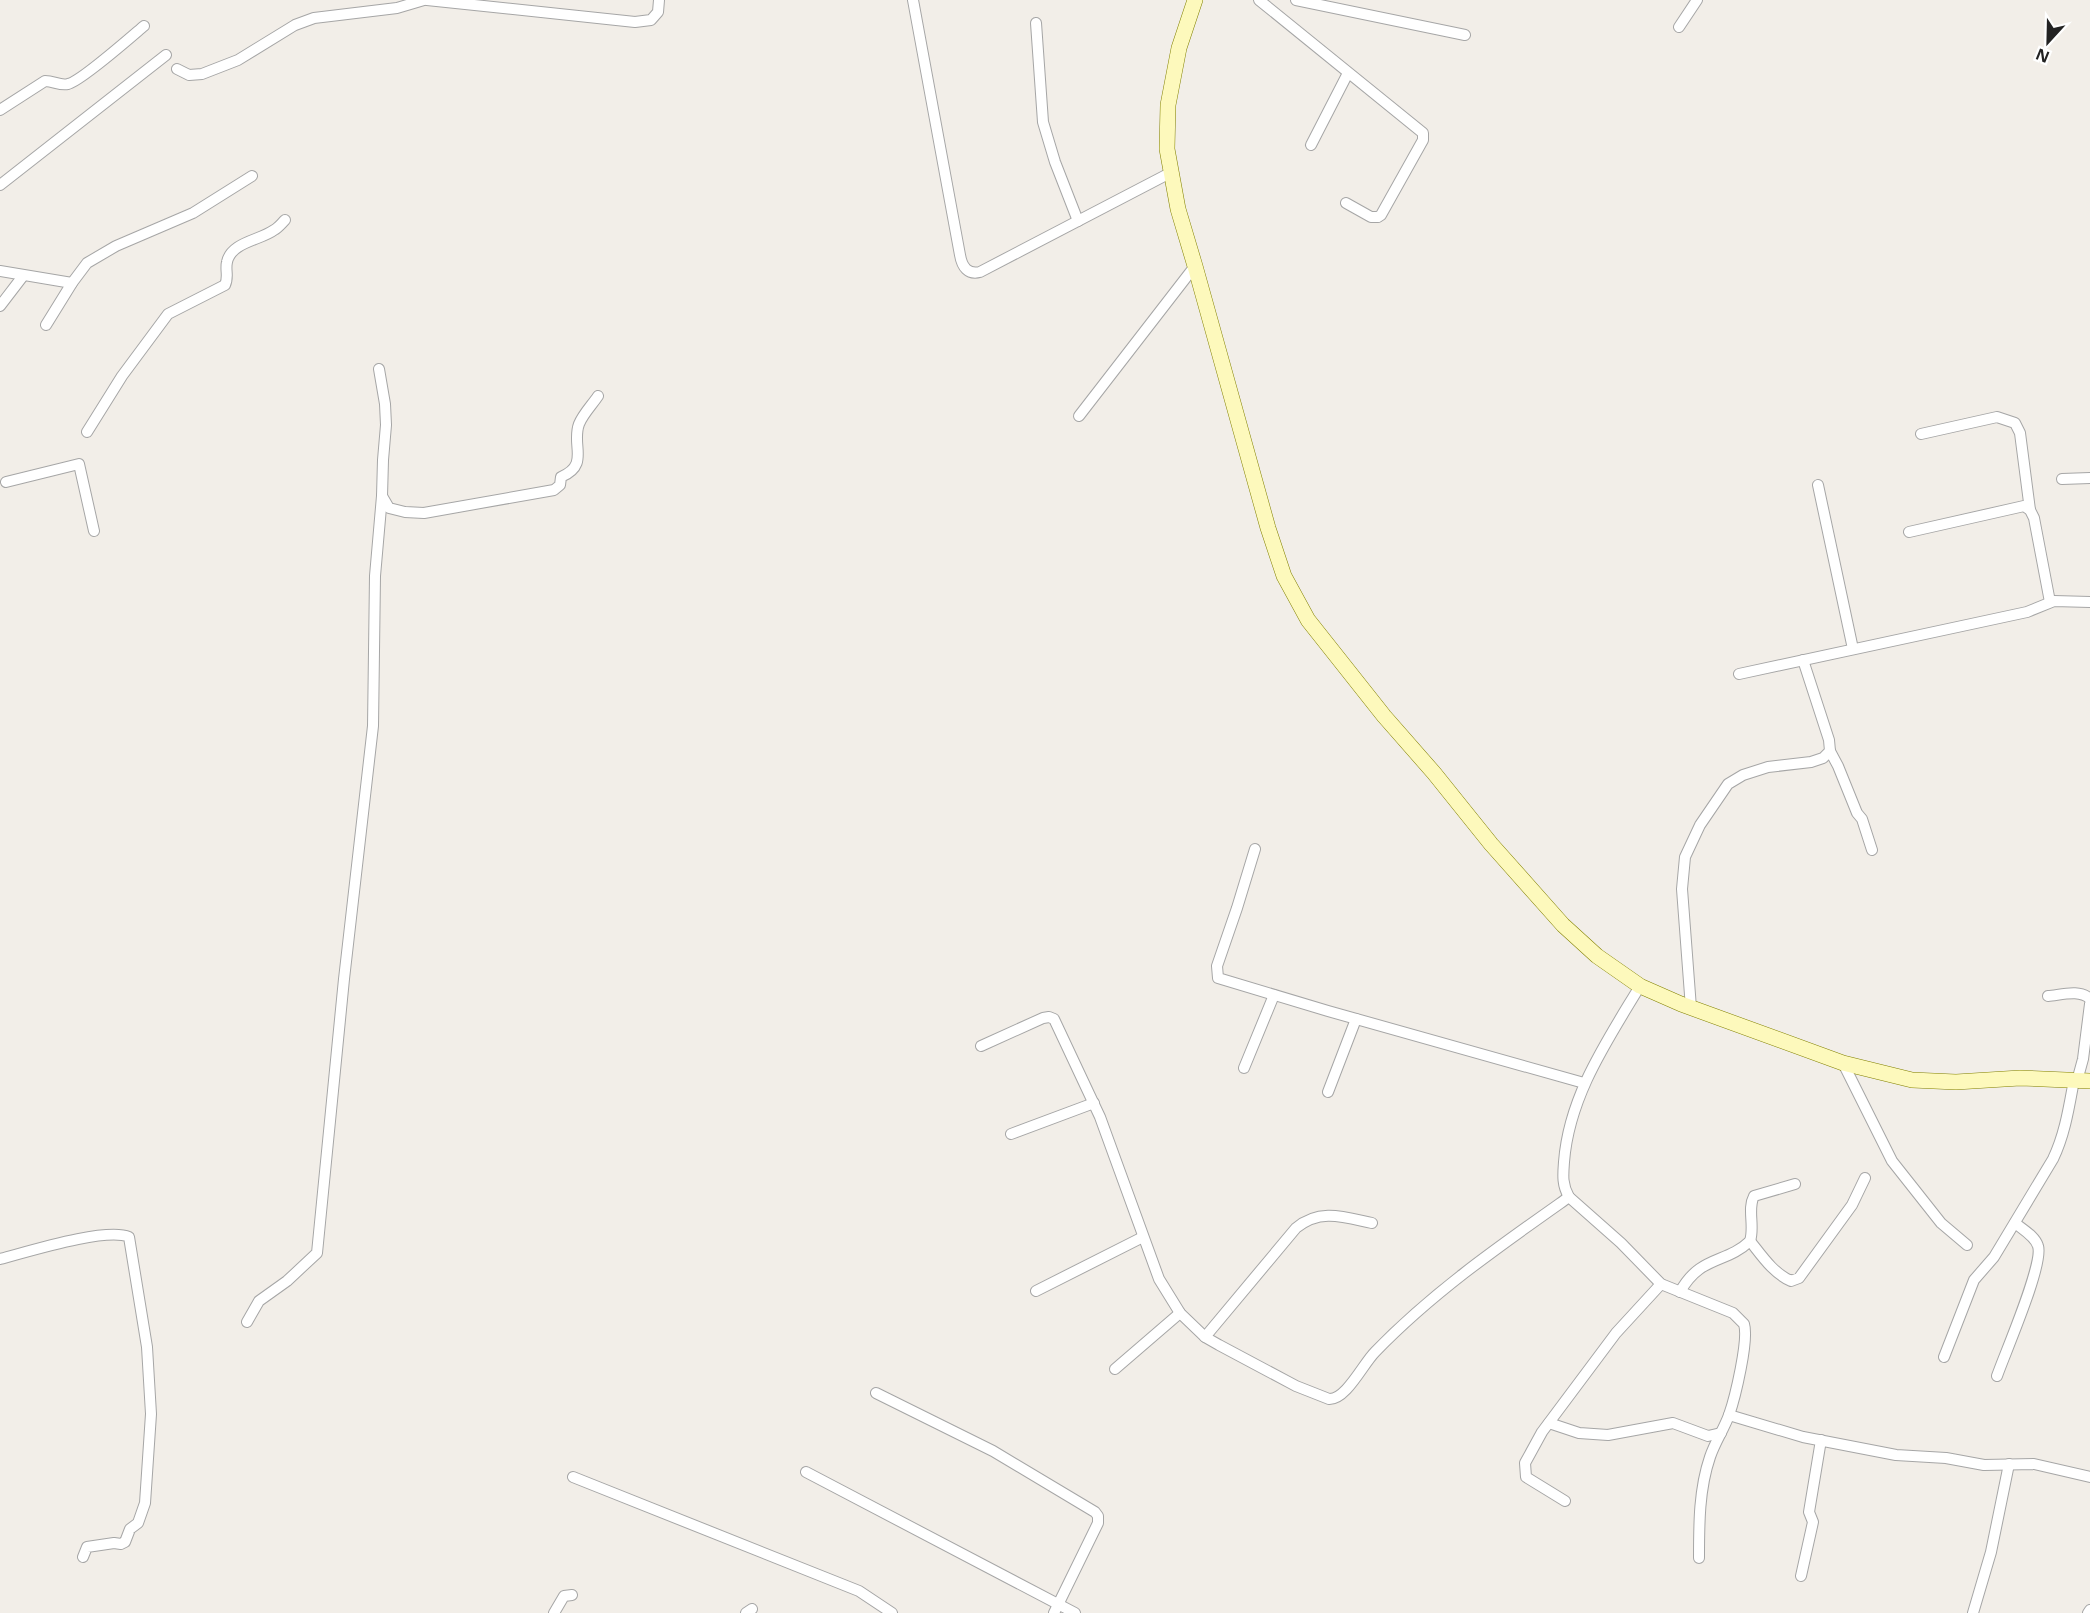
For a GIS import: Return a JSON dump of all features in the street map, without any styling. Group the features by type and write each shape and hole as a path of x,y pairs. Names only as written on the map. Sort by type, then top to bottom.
{"street":[{"path":"177,69 189,75 202,74 238,60 295,25 314,18 397,8 426,0 635,22 651,20 658,12 659,0"},
{"path":"913,0 964,267 974,273 980,272 1170,173"},
{"path":"1195,0 1171,81 1166,128 1170,173 1178,209 1284,576 1308,620 1384,716 1434,773 1491,844 1563,925 1597,956 1640,986 1691,1008 1843,1063 1912,1080 1956,1082 2020,1078 2080,1081"},
{"path":"1259,0 1423,133 1424,140 1378,217 1371,217 1346,203"},
{"path":"1296,0 1465,35"},
{"path":"1679,27 1697,0"},
{"path":"1036,22 1044,122 1055,162 1078,221"},
{"path":"0,110 45,81 58,85 76,82 144,26"},
{"path":"0,185 166,55"},
{"path":"1311,145 1348,72"},
{"path":"46,325 87,263 116,246 193,213 252,176"},
{"path":"87,432 122,376 168,314 225,285 228,279 227,261 233,252 251,240 273,231 285,220"},
{"path":"1079,416 1196,266"},
{"path":"0,271 72,283"},
{"path":"0,306 23,276"},
{"path":"247,1322 260,1301 287,1281 317,1253 344,979 373,726 375,576 386,425 379,369"},
{"path":"382,496 389,508 424,513 554,490 560,486 561,477 572,472 577,464 579,425 598,396"},
{"path":"1921,434 1997,417 2015,423 2020,433 2030,510 2034,518 2050,602"},
{"path":"6,482 79,465 94,531"},
{"path":"2062,479 2090,478"},
{"path":"1818,485 1853,649"},
{"path":"1909,532 2024,506 2030,510"},
{"path":"1738,674 2027,612 2058,600 2090,602"},
{"path":"1803,660 1829,740 1830,751 1857,813 1862,819 1872,850"},
{"path":"1691,1008 1682,889 1685,857 1700,825 1728,784 1743,775 1768,767 1811,762 1827,755 1830,751"},
{"path":"1255,849 1238,908 1217,966 1216,975 1221,980 1584,1083"},
{"path":"1640,986 1584,1083 1570,1123 1564,1154 1564,1190 1622,1243 1661,1284 1733,1313 1744,1324 1743,1352 1729,1415 1710,1457 1702,1493 1699,1558"},
{"path":"2048,996 2078,993 2090,999"},
{"path":"1244,1068 1274,995"},
{"path":"1944,1357 1974,1280 1994,1257 2059,1146 2080,1081 2090,1004"},
{"path":"981,1046 1042,1018 1052,1017 1094,1103 1159,1279 1180,1313 1205,1337 1319,1396 1334,1399 1346,1390 1356,1379 1365,1363 1383,1344 1452,1282 1569,1197"},
{"path":"1328,1092 1356,1019"},
{"path":"1843,1063 1892,1161 1941,1223 1967,1245"},
{"path":"1011,1134 1094,1103"},
{"path":"1750,1241 1770,1266 1785,1278 1791,1281 1799,1278 1852,1205 1865,1178"},
{"path":"1680,1292 1694,1272 1750,1241 1752,1234 1751,1202 1754,1196 1795,1184"},
{"path":"1205,1337 1296,1228 1306,1220 1322,1215 1372,1223"},
{"path":"1996,1376 2032,1280 2039,1254 2038,1243 2035,1239 2015,1223"},
{"path":"0,1258 98,1236 122,1233 129,1237 147,1347 151,1414 145,1503 138,1522 130,1529 125,1542 87,1547 83,1557"},
{"path":"1036,1291 1143,1237"},
{"path":"1565,1501 1531,1481 1524,1472 1527,1457 1549,1423 1616,1333 1661,1284"},
{"path":"1115,1369 1180,1313"},
{"path":"876,1393 993,1451 1095,1512 1098,1516 1098,1523 1056,1609"},
{"path":"1729,1415 1821,1440 1896,1455 1946,1458 1984,1465 2044,1465 2090,1477"},
{"path":"1549,1423 1579,1433 1608,1435 1672,1423 1703,1435 1721,1433"},
{"path":"1801,1576 1813,1522 1809,1512 1821,1440"},
{"path":"1973,1613 1991,1552 2009,1464"},
{"path":"806,1472 1056,1609 1075,1613"},
{"path":"573,1477 859,1591 892,1613"},
{"path":"554,1613 564,1596 572,1595"}]}
